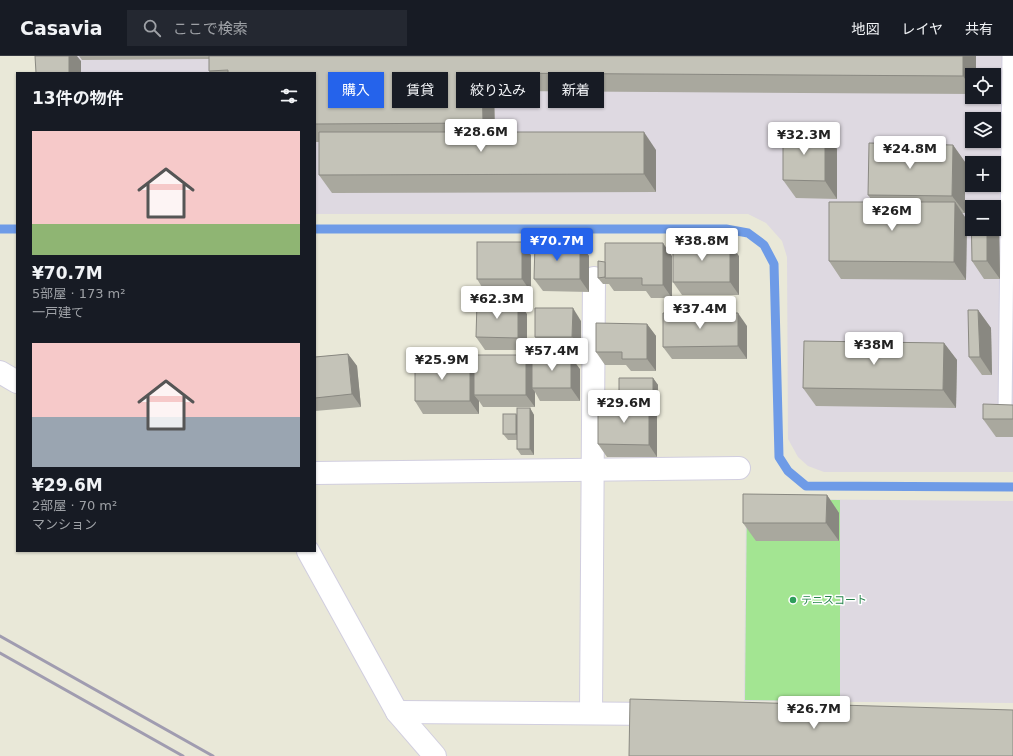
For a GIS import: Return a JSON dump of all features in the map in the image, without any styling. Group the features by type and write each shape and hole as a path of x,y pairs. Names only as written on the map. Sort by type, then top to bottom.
{"street":[{"path":"591,713 594,278"},
{"path":"0,372 16,381"},
{"path":"316,473 739,468"},
{"path":"307,552 397,712 435,756"},
{"path":"397,712 678,714"}],"lane":[{"path":"1009,56 1005,414 1013,414"}],"shaded area":[{"path":"41,56 1013,56 1013,472 824,472 808,466 798,457 788,439 787,257 782,241 766,223 748,214 316,214 316,72 41,72"},
{"path":"746,499 1013,501 1013,703 744,701"}],"green space":[{"name":"テニスコート","path":"747,499 840,500 840,701 745,700"}],"building":[{"path":"35,56 69,56 69,72 36,72"},
{"path":"209,56 963,56 963,76 456,72 456,108 483,108 483,123 316,124 316,72 228,72 228,70 209,71"},
{"path":"783,131 825,131 825,181 783,180"},
{"path":"319,132 644,132 644,174 319,175"},
{"path":"869,143 953,145 952,196 868,195"},
{"path":"829,202 955,202 954,262 829,261"},
{"path":"972,236 987,236 987,261 972,261"},
{"path":"477,242 522,242 522,279 477,279"},
{"path":"605,243 663,243 663,285 642,285 642,278 605,278"},
{"path":"673,243 730,243 730,282 673,282"},
{"path":"535,244 580,244 580,279 534,279"},
{"path":"598,261 605,262 605,277 598,278"},
{"path":"518,301 518,338 476,337 477,302"},
{"path":"535,308 573,308 572,337 535,337"},
{"path":"968,310 978,310 980,357 969,357"},
{"path":"663,313 738,313 738,346 663,347"},
{"path":"596,323 647,324 647,359 622,359 622,352 596,352"},
{"path":"804,341 944,343 943,390 803,388"},
{"path":"348,354 352,394 316,398 316,357"},
{"path":"474,355 526,355 526,395 474,395"},
{"path":"532,357 571,357 571,388 532,388"},
{"path":"415,360 470,361 470,401 415,401"},
{"path":"619,378 653,378 653,405 650,405 649,403 619,403"},
{"path":"598,403 649,403 649,445 598,444"},
{"path":"983,404 1013,405 1013,419 983,419"},
{"path":"517,408 530,408 530,449 517,449"},
{"path":"503,414 516,414 516,434 503,434"},
{"path":"743,494 827,495 826,523 743,523"},
{"path":"630,699 1013,710 1013,756 629,756"}],"waterway":[{"path":"0,229 16,229"},
{"path":"316,229 726,229 748,233 764,245 774,264 779,457 788,471 806,486 1013,487"}],"railway":[{"path":"0,636 213,756"},
{"path":"0,653 183,756"}],"place":[{"name":"テニスコート","path":"793,600"}]}
